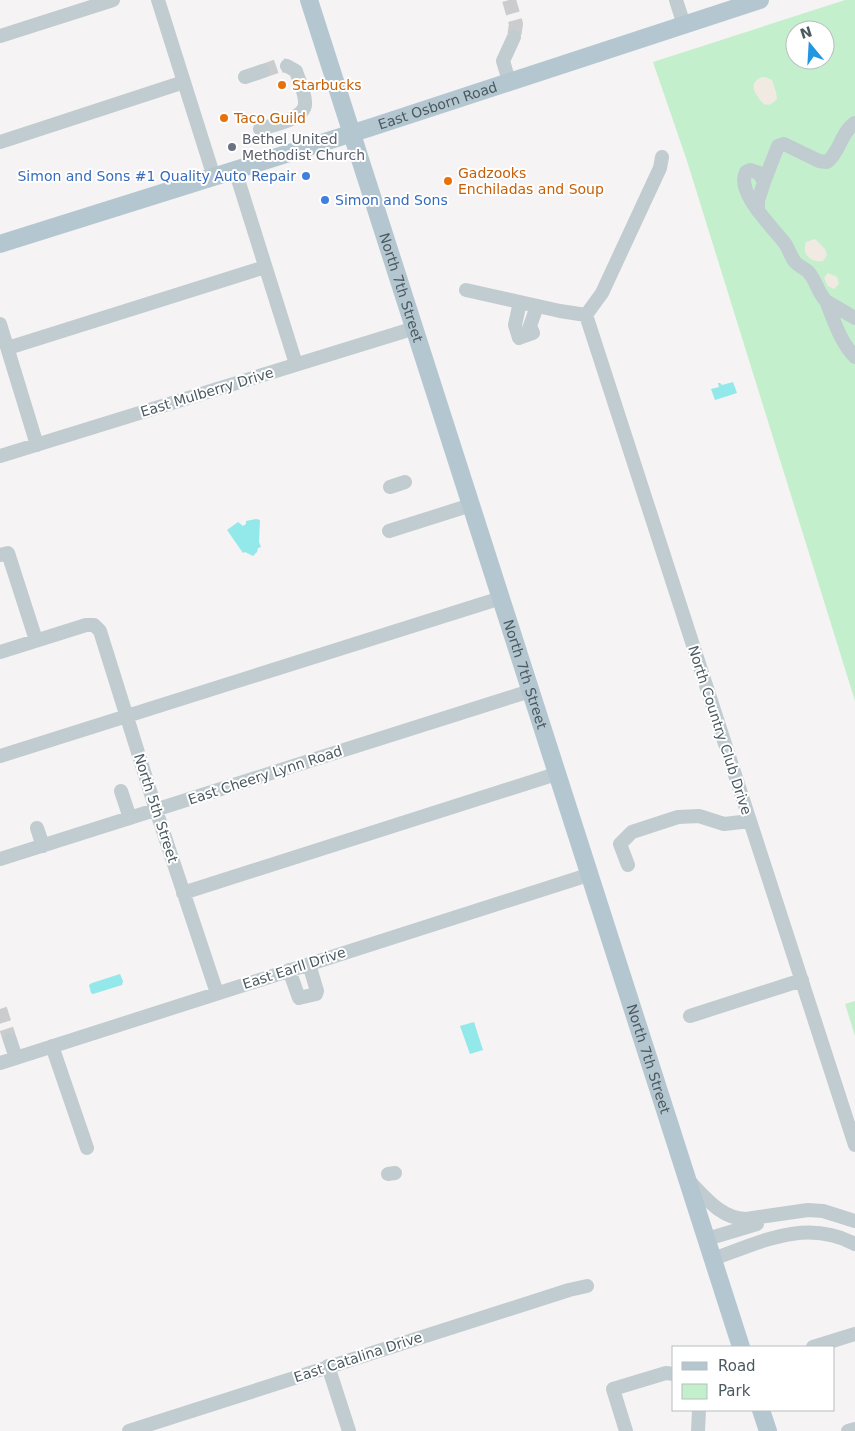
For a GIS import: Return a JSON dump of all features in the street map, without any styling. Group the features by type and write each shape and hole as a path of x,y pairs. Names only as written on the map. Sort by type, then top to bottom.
{"main road":[{"name":"North 7th Street","path":"309,0 588,875 741,1346"},
{"name":"East Osborn Road","path":"0,244 352,133 760,0"},
{"path":"761,1411 768,1431"}],"street":[{"path":"0,36 113,0"},
{"path":"158,0 214,177"},
{"path":"676,0 684,25"},
{"path":"509,81 503,61 514,37"},
{"path":"260,129 299,116 305,109 306,101 296,71 287,66"},
{"path":"244,76 263,71"},
{"path":"0,142 184,82"},
{"path":"758,211 758,201 778,146 784,144 819,161 827,162 834,155 847,130 855,123"},
{"path":"466,290 586,315 602,293 660,168 662,157"},
{"path":"235,170 296,364"},
{"path":"764,182 762,177 755,171 750,170 744,174 744,184 747,193 758,211 786,245 796,263 809,272 826,301 841,337 855,357"},
{"path":"8,348 265,267"},
{"path":"826,301 855,318"},
{"path":"520,302 515,325 519,338 533,333 530,326 537,306"},
{"name":"North Country Club Drive","path":"586,315 855,1145"},
{"path":"0,324 37,445"},
{"name":"East Mulberry Drive","path":"0,456 415,328"},
{"path":"390,487 404,482"},
{"path":"389,531 471,505"},
{"path":"0,555 8,553 36,640 0,652"},
{"path":"0,756 501,598"},
{"name":"North 5th Street","path":"36,640 86,625 94,625 100,631 156,810 217,993"},
{"name":"East Cheery Lynn Road","path":"0,859 530,691"},
{"path":"184,893 556,774"},
{"path":"121,791 130,818"},
{"path":"628,865 620,844 632,832 678,817 699,816 724,824 750,820"},
{"path":"37,828 43,846"},
{"name":"East Earll Drive","path":"0,1063 588,875"},
{"path":"289,970 299,998 316,994 317,991 309,964"},
{"path":"690,1016 802,980"},
{"path":"10,1040 16,1058"},
{"path":"52,1046 86,1148"},
{"path":"687,1180 717,1208 730,1217 746,1219 792,1211 812,1210 823,1211 855,1221"},
{"path":"811,1232 812,1210"},
{"path":"706,1239 762,1222 773,1215"},
{"path":"713,1258 783,1235 799,1232 828,1234 852,1243 855,1225"},
{"name":"East Catalina Drive","path":"130,1431 328,1366 587,1286"},
{"path":"817,1346 855,1334"},
{"path":"328,1366 349,1431"},
{"path":"626,1431 613,1389 666,1373 672,1374"},
{"path":"698,1431 700,1411"},
{"path":"848,1431 855,1428"}],"green space":[{"path":"845,0 855,0 855,701 687,161 653,62"},
{"path":"855,1001 855,1036 845,1004"}],"sand":[{"path":"762,77 772,80 776,92 777,99 769,105 762,102 754,88 754,83"},
{"path":"815,239 825,249 827,255 823,261 815,261 806,254 806,242"},
{"path":"828,273 837,277 839,284 834,289 828,286 824,278"}],"water":[{"path":"733,382 737,393 715,400 711,389 719,387 718,383 722,385"},
{"path":"260,520 259,542 261,547 258,548 253,556 245,552 243,553 227,530 238,522 243,526 246,524 246,521"},
{"path":"120,974 123,981 122,985 91,993 89,985 92,983"},
{"path":"474,1022 483,1050 470,1054 460,1026"}],"tunnel":[{"path":"509,0 516,24 514,37"},
{"path":"263,71 280,65 287,66"},
{"path":"0,1009 10,1040"}],"place":[{"name":"Starbucks","path":"282,85"},
{"name":"Taco Guild","path":"224,118"},
{"name":"Bethel United Methodist Church","path":"232,147"},
{"name":"Simon and Sons #1 Quality Auto Repair","path":"306,176"},
{"name":"Gadzooks Enchiladas and Soup","path":"448,181"},
{"name":"Simon and Sons","path":"325,200"}]}
